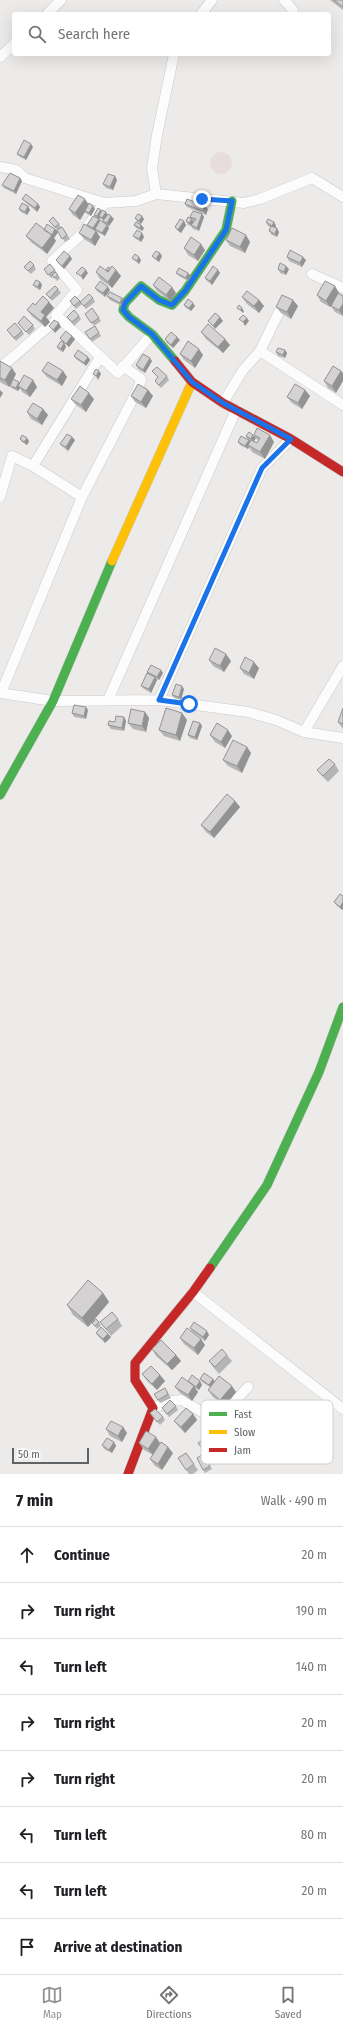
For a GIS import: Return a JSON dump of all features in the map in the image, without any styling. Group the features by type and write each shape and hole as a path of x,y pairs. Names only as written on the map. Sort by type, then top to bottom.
{"street":[{"path":"48,12 61,0"},
{"path":"203,12 212,0"},
{"path":"284,0 293,10"},
{"path":"0,57 12,46"},
{"path":"156,194 152,168 157,135 174,56"},
{"path":"0,167 16,170 25,178 104,203 136,201 156,194 244,203 260,199 312,178 343,196"},
{"path":"232,201 226,230 185,291 172,305 159,300 141,286 125,303 123,310 129,317 152,334 192,382 223,403 291,439 343,472"},
{"path":"104,203 82,234 52,261 77,290 56,315 118,373 152,334"},
{"path":"312,274 343,288"},
{"path":"223,403 243,370 260,351 279,312"},
{"path":"0,367 9,362 44,329 59,319"},
{"path":"260,351 343,405"},
{"path":"33,466 100,357"},
{"path":"123,366 140,379 139,387 82,497 0,693 53,700 159,700 248,712 276,720 304,732 343,738"},
{"path":"0,795 53,700 129,521 192,382"},
{"path":"108,700 236,410"},
{"path":"159,700 262,468 291,439"},
{"path":"0,497 12,456 33,466 82,497"},
{"path":"304,732 343,666"},
{"path":"153,1408 135,1380 135,1363 193,1292 267,1185 319,1072 343,1007"},
{"path":"193,1292 331,1400"},
{"path":"236,1400 248,1387"},
{"path":"153,1408 182,1400 201,1411"},
{"path":"333,1401 343,1409"},
{"path":"128,1474 153,1408"}],"shaded area":[{"path":"221,152 229,155 232,163 229,171 221,174 213,171 210,163 213,155"}],"building":[{"path":"334,0 343,0 343,7"},
{"path":"24,140 31,144 24,157 17,154"},
{"path":"10,173 20,178 14,191 2,185"},
{"path":"108,174 115,176 110,187 103,184"},
{"path":"26,194 38,204 35,208 22,199"},
{"path":"78,195 85,199 75,213 69,209"},
{"path":"187,199 205,206 203,211 185,204"},
{"path":"22,203 28,206 25,212 19,209"},
{"path":"89,203 93,206 89,213 85,211"},
{"path":"98,208 101,210 97,216 94,215"},
{"path":"102,210 106,212 102,218 99,216"},
{"path":"193,211 202,214 197,228 191,225 196,219 190,217"},
{"path":"108,214 111,216 107,223 103,221"},
{"path":"138,214 142,216 139,221 135,218"},
{"path":"93,216 99,219 93,228 87,225"},
{"path":"53,217 59,224 55,227 49,221"},
{"path":"188,217 192,219 189,223 186,221"},
{"path":"180,219 184,221 178,230 175,227"},
{"path":"268,219 274,222 272,226 266,222"},
{"path":"100,220 107,225 102,233 95,229"},
{"path":"136,222 141,225 140,228 134,225"},
{"path":"36,223 52,235 42,248 26,236"},
{"path":"47,224 55,229 52,235 44,230"},
{"path":"84,224 96,231 91,240 79,233"},
{"path":"271,226 277,228 275,234 269,231"},
{"path":"62,227 67,235 62,239 57,230"},
{"path":"232,228 246,235 240,247 226,240"},
{"path":"137,230 142,233 139,239 133,236"},
{"path":"191,237 201,244 194,255 184,248"},
{"path":"290,250 303,257 300,263 287,257"},
{"path":"64,251 70,256 62,266 56,260"},
{"path":"156,251 160,253 156,259 152,256"},
{"path":"135,254 139,257 137,261 132,258"},
{"path":"30,261 34,265 28,271 24,267"},
{"path":"280,263 286,266 284,272 278,269"},
{"path":"50,264 55,270 48,275 44,269"},
{"path":"100,266 108,272 112,266 116,270 108,282 96,272"},
{"path":"213,266 218,270 210,281 205,278"},
{"path":"82,267 86,270 81,276 76,273"},
{"path":"179,268 188,273 186,278 176,273"},
{"path":"55,272 58,275 54,278 52,275"},
{"path":"159,277 172,287 166,295 153,285"},
{"path":"36,280 40,282 38,287 33,285"},
{"path":"100,281 108,287 103,293 95,288"},
{"path":"325,281 335,286 326,301 317,295"},
{"path":"55,286 58,289 50,298 46,294"},
{"path":"247,291 259,300 254,306 242,297"},
{"path":"110,292 122,298 120,303 107,296"},
{"path":"338,293 343,296 343,304 339,310 331,306"},
{"path":"89,294 93,298 84,306 80,302"},
{"path":"282,295 293,300 287,312 276,307"},
{"path":"43,296 49,302 41,312 45,315 41,321 27,310 33,303 35,305"},
{"path":"75,296 80,301 74,306 70,301"},
{"path":"188,299 193,303 189,308 184,305"},
{"path":"239,305 242,308 240,310 237,308"},
{"path":"92,308 99,318 91,323 85,314"},
{"path":"74,310 79,316 72,322 67,317"},
{"path":"215,313 220,317 213,326 208,321"},
{"path":"243,315 247,318 243,322 239,319"},
{"path":"24,316 33,325 26,332 18,323"},
{"path":"54,320 59,323 53,330 49,326"},
{"path":"15,323 22,331 14,338 7,330"},
{"path":"208,324 225,339 218,347 201,332"},
{"path":"95,326 99,333 90,339 85,332"},
{"path":"66,331 72,336 66,344 60,338"},
{"path":"171,332 177,337 171,345 165,339"},
{"path":"61,341 64,343 61,349 57,347"},
{"path":"188,341 199,349 191,361 180,354"},
{"path":"278,348 285,350 283,355 276,352"},
{"path":"78,350 88,357 84,363 74,356"},
{"path":"143,354 150,358 143,370 136,365"},
{"path":"0,361 12,368 5,380 0,378"},
{"path":"48,362 63,371 57,380 42,371"},
{"path":"333,366 341,371 332,386 324,381"},
{"path":"157,367 167,376 159,385 155,381 158,377 152,371"},
{"path":"96,369 99,371 96,376 93,374"},
{"path":"24,375 33,380 26,391 18,386"},
{"path":"13,379 19,382 16,388 10,386"},
{"path":"138,384 148,390 141,402 131,396"},
{"path":"295,384 305,390 298,403 287,397"},
{"path":"80,386 89,393 81,405 71,399"},
{"path":"33,403 43,409 37,419 27,412"},
{"path":"257,428 270,435 260,452 248,445 251,440 257,443 260,438 254,435"},
{"path":"249,432 253,435 251,439 246,436"},
{"path":"67,434 72,437 66,447 60,444"},
{"path":"22,435 27,438 24,442 20,439"},
{"path":"241,436 249,440 245,446 238,442"},
{"path":"215,648 226,654 220,666 209,660"},
{"path":"245,657 254,662 249,673 240,668"},
{"path":"151,665 161,670 157,677 147,672"},
{"path":"147,673 155,677 149,689 141,686"},
{"path":"176,684 182,686 179,697 172,695"},
{"path":"74,705 86,707 84,716 72,713"},
{"path":"166,708 182,713 176,735 159,730"},
{"path":"343,708 343,724 338,722"},
{"path":"131,709 145,712 142,726 128,723"},
{"path":"116,716 124,717 122,728 108,725 109,721 115,722"},
{"path":"193,721 200,723 195,737 188,735"},
{"path":"217,723 228,730 221,742 210,735"},
{"path":"233,740 247,747 237,766 223,760"},
{"path":"329,759 335,764 323,776 317,770"},
{"path":"227,794 235,801 210,832 201,825"},
{"path":"340,894 343,896 343,902 340,907 334,902"},
{"path":"88,1280 103,1293 82,1318 67,1305"},
{"path":"112,1312 118,1319 106,1329 100,1322"},
{"path":"96,1319 99,1322 95,1326 92,1323"},
{"path":"194,1322 207,1331 203,1337 190,1328"},
{"path":"101,1327 108,1334 103,1339 96,1333"},
{"path":"187,1328 201,1339 194,1348 180,1338"},
{"path":"161,1340 176,1355 167,1364 152,1349"},
{"path":"222,1349 227,1355 215,1367 209,1361"},
{"path":"151,1366 160,1375 152,1384 142,1374"},
{"path":"204,1373 213,1379 209,1385 200,1379"},
{"path":"192,1375 200,1381 196,1387 188,1381"},
{"path":"219,1376 232,1386 220,1400 208,1390"},
{"path":"182,1377 194,1386 188,1395 175,1387"},
{"path":"165,1388 168,1394 158,1400 154,1394"},
{"path":"170,1400 176,1406 167,1414 162,1408"},
{"path":"186,1408 193,1414 181,1427 174,1421"},
{"path":"155,1409 163,1417 157,1422 150,1413"},
{"path":"111,1421 123,1427 118,1436 106,1429"},
{"path":"146,1431 156,1437 148,1449 139,1443"},
{"path":"107,1438 114,1442 109,1450 102,1445"},
{"path":"161,1442 168,1447 158,1464 150,1459"},
{"path":"186,1453 194,1464 186,1470 178,1458"},
{"path":"201,1455 201,1464 209,1464 210,1466 203,1470 197,1458"}],"traffic: fast":[{"path":"175,361 152,334 129,317 123,310 125,303 141,286 159,300 172,305 185,291 226,230 232,201"},
{"path":"0,795 53,701 112,561"},
{"path":"210,1268 267,1185 319,1072 343,1007"}],"traffic: slow":[{"path":"112,561 192,382"}],"traffic: jam":[{"path":"175,361 192,382 223,403 291,439 343,472"},
{"path":"128,1474 153,1408 135,1380 135,1363 193,1292 210,1268"}],"route":[{"path":"189,704 159,700 262,468 291,439 223,403 192,382 152,334 129,317 123,310 125,303 141,286 147,289 159,300 172,305 195,277 203,262 226,230 232,201 202,199"}]}
